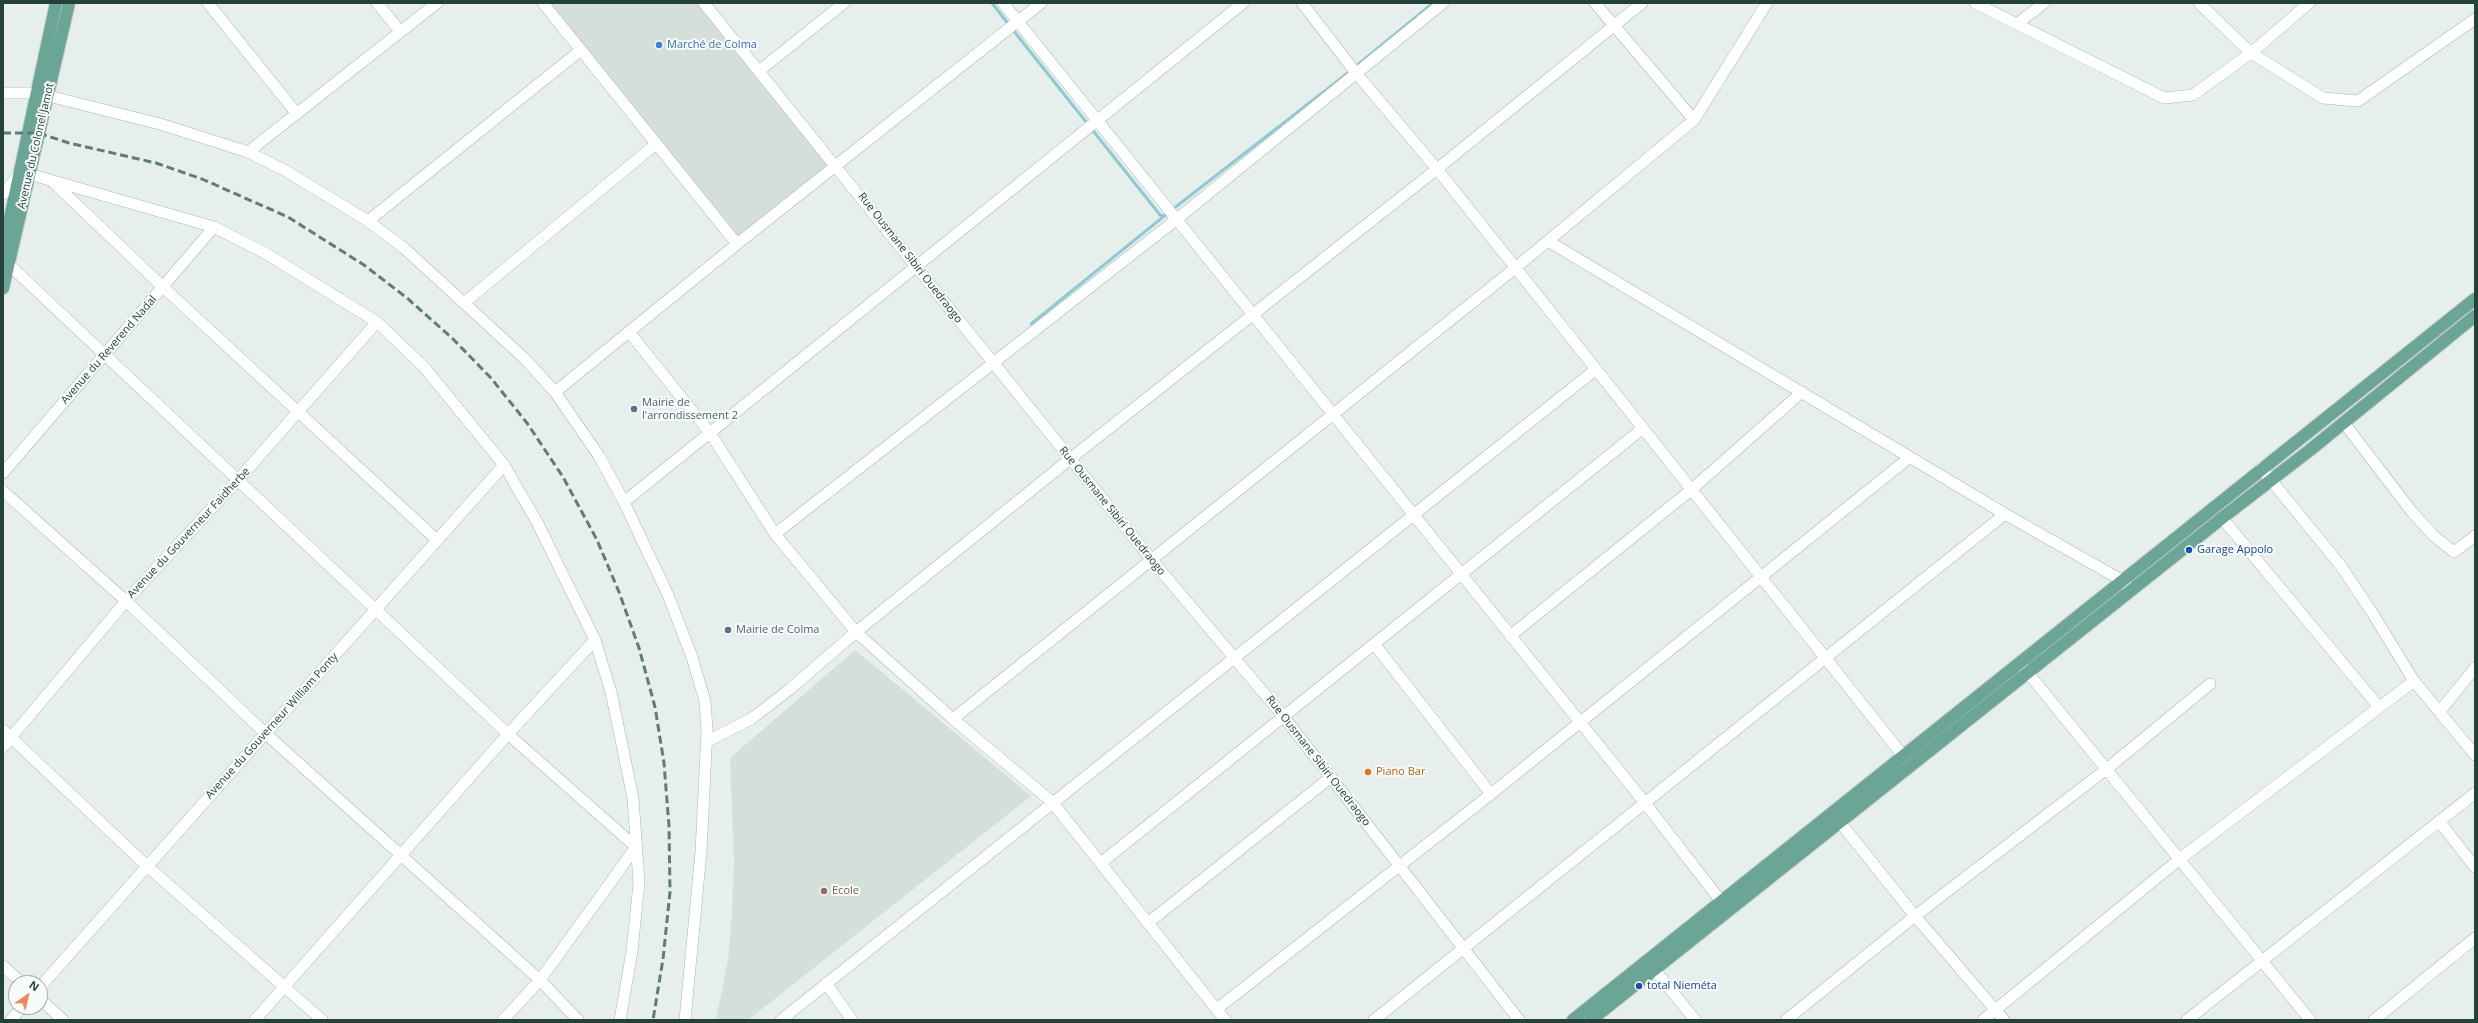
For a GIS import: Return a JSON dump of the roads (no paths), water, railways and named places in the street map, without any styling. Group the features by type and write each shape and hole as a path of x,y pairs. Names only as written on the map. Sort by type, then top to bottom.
{"main road":[{"name":"Avenue du Colonel Jamot","path":"42,95 56,3"},
{"name":"Avenue du Colonel Jamot","path":"3,288 6,261 42,95 69,3"},
{"name":"Avenue du Colonel Jamot","path":"3,251 24,174"},
{"path":"1591,1020 1651,965 2024,668 2123,581 2261,468 2475,300"},
{"path":"2024,668 2132,590 2475,316"},
{"path":"1573,1020 1651,965"}],"street":[{"path":"208,3 297,114"},
{"path":"377,3 400,31"},
{"path":"248,152 437,3"},
{"path":"543,3 737,244"},
{"name":"Rue Ousmane Sibiri Ouedraogo","path":"704,3 837,166 916,267 1151,559 1284,717 1519,1020"},
{"path":"759,71 844,3"},
{"path":"1003,3 1177,219 1332,416 1413,514 1645,803 1725,905"},
{"path":"555,392 737,244 1041,3"},
{"path":"624,502 1243,3"},
{"path":"1302,3 1356,73 1437,170 1514,269 1908,761"},
{"path":"774,534 1177,219 1443,3"},
{"path":"1595,3 1694,120"},
{"path":"706,742 751,718 790,689 856,632 1070,459 1252,314 1437,170 1642,3"},
{"path":"954,719 1151,559 1332,416 1514,269 1694,120 1767,3"},
{"path":"1976,3 2164,98 2192,95 2251,52 2309,3"},
{"path":"2017,24 2044,3"},
{"path":"2199,3 2251,52 2323,98 2358,102 2475,19"},
{"path":"368,221 581,50"},
{"path":"3,93 42,95 160,124 248,152 318,189 368,221 420,261 525,359 555,392 599,456 624,502 668,595 692,657 705,701 706,742 701,852 684,1020"},
{"path":"465,302 656,144"},
{"path":"3,194 24,174 52,181 214,227 296,271 377,322 424,367 504,464 538,522 595,640 611,692 634,798 639,882 632,951 620,1020"},
{"path":"52,181 163,287 437,540"},
{"name":"Avenue du Reverend Nadal","path":"3,473 106,355 214,227"},
{"path":"1548,241 2005,514 2123,581 2132,590"},
{"path":"6,261 508,734 636,847"},
{"name":"Avenue du Gouverneur Faidherbe","path":"3,746 7,734 126,601 238,480 377,322"},
{"path":"629,332 710,433 774,534 856,632 954,719 1052,802 1225,1020"},
{"path":"781,1020 1052,802 1235,658 1413,514 1595,370"},
{"path":"1510,636 1691,490 1802,392"},
{"path":"2344,422 2412,512 2452,552 2456,552 2475,536"},
{"path":"1101,863 1375,645 1642,429"},
{"path":"1217,1009 1491,794 1910,457"},
{"name":"Avenue du Gouverneur William Ponty","path":"48,978 504,464"},
{"path":"2261,468 2270,481 2341,566 2374,614 2414,681 2475,755"},
{"path":"3,491 126,601 265,733 540,980 578,1020"},
{"path":"1374,1020 2005,514"},
{"path":"2222,518 2379,707"},
{"path":"255,1020 508,734 595,640"},
{"path":"1375,645 1491,794"},
{"path":"2024,668 2108,768 2310,1020"},
{"path":"2440,711 2475,668"},
{"path":"1984,1020 2181,858 2414,681"},
{"path":"1786,1020 1915,916 2108,768 2210,684"},
{"path":"7,734 147,866 322,1020"},
{"path":"1148,923 1331,778"},
{"path":"2187,1020 2475,793"},
{"path":"1837,818 1915,916 2004,1020"},
{"path":"2439,821 2475,867"},
{"path":"503,1020 540,980 636,847"},
{"path":"2374,1020 2475,938"},
{"path":"1651,965 1695,1020"},
{"path":"3,966 13,975"},
{"path":"826,983 852,1020"},
{"path":"48,1007 62,1020"}],"waterway":[{"path":"992,3 1009,25"},
{"path":"1173,209 1344,76 1433,3"},
{"path":"1013,30 1160,215 1164,216"},
{"path":"1031,324 1168,213"}],"railway":[{"path":"3,133 38,133 69,143 156,163 202,179 288,217 364,265 407,298 453,339 491,378 527,423 563,477 597,540 619,592 639,648 655,707 664,763 669,826 670,892 663,959 653,1020"}],"place":[{"name":"Marché de Colma","path":"659,45"},
{"name":"Mairie de l'arrondissement 2","path":"634,409"},
{"name":"Garage Appolo","path":"2189,550"},
{"name":"Mairie de Colma","path":"728,630"},
{"name":"Piano Bar","path":"1368,772"},
{"name":"Ecole","path":"824,891"},
{"name":"total Nieméta","path":"1639,986"}]}
